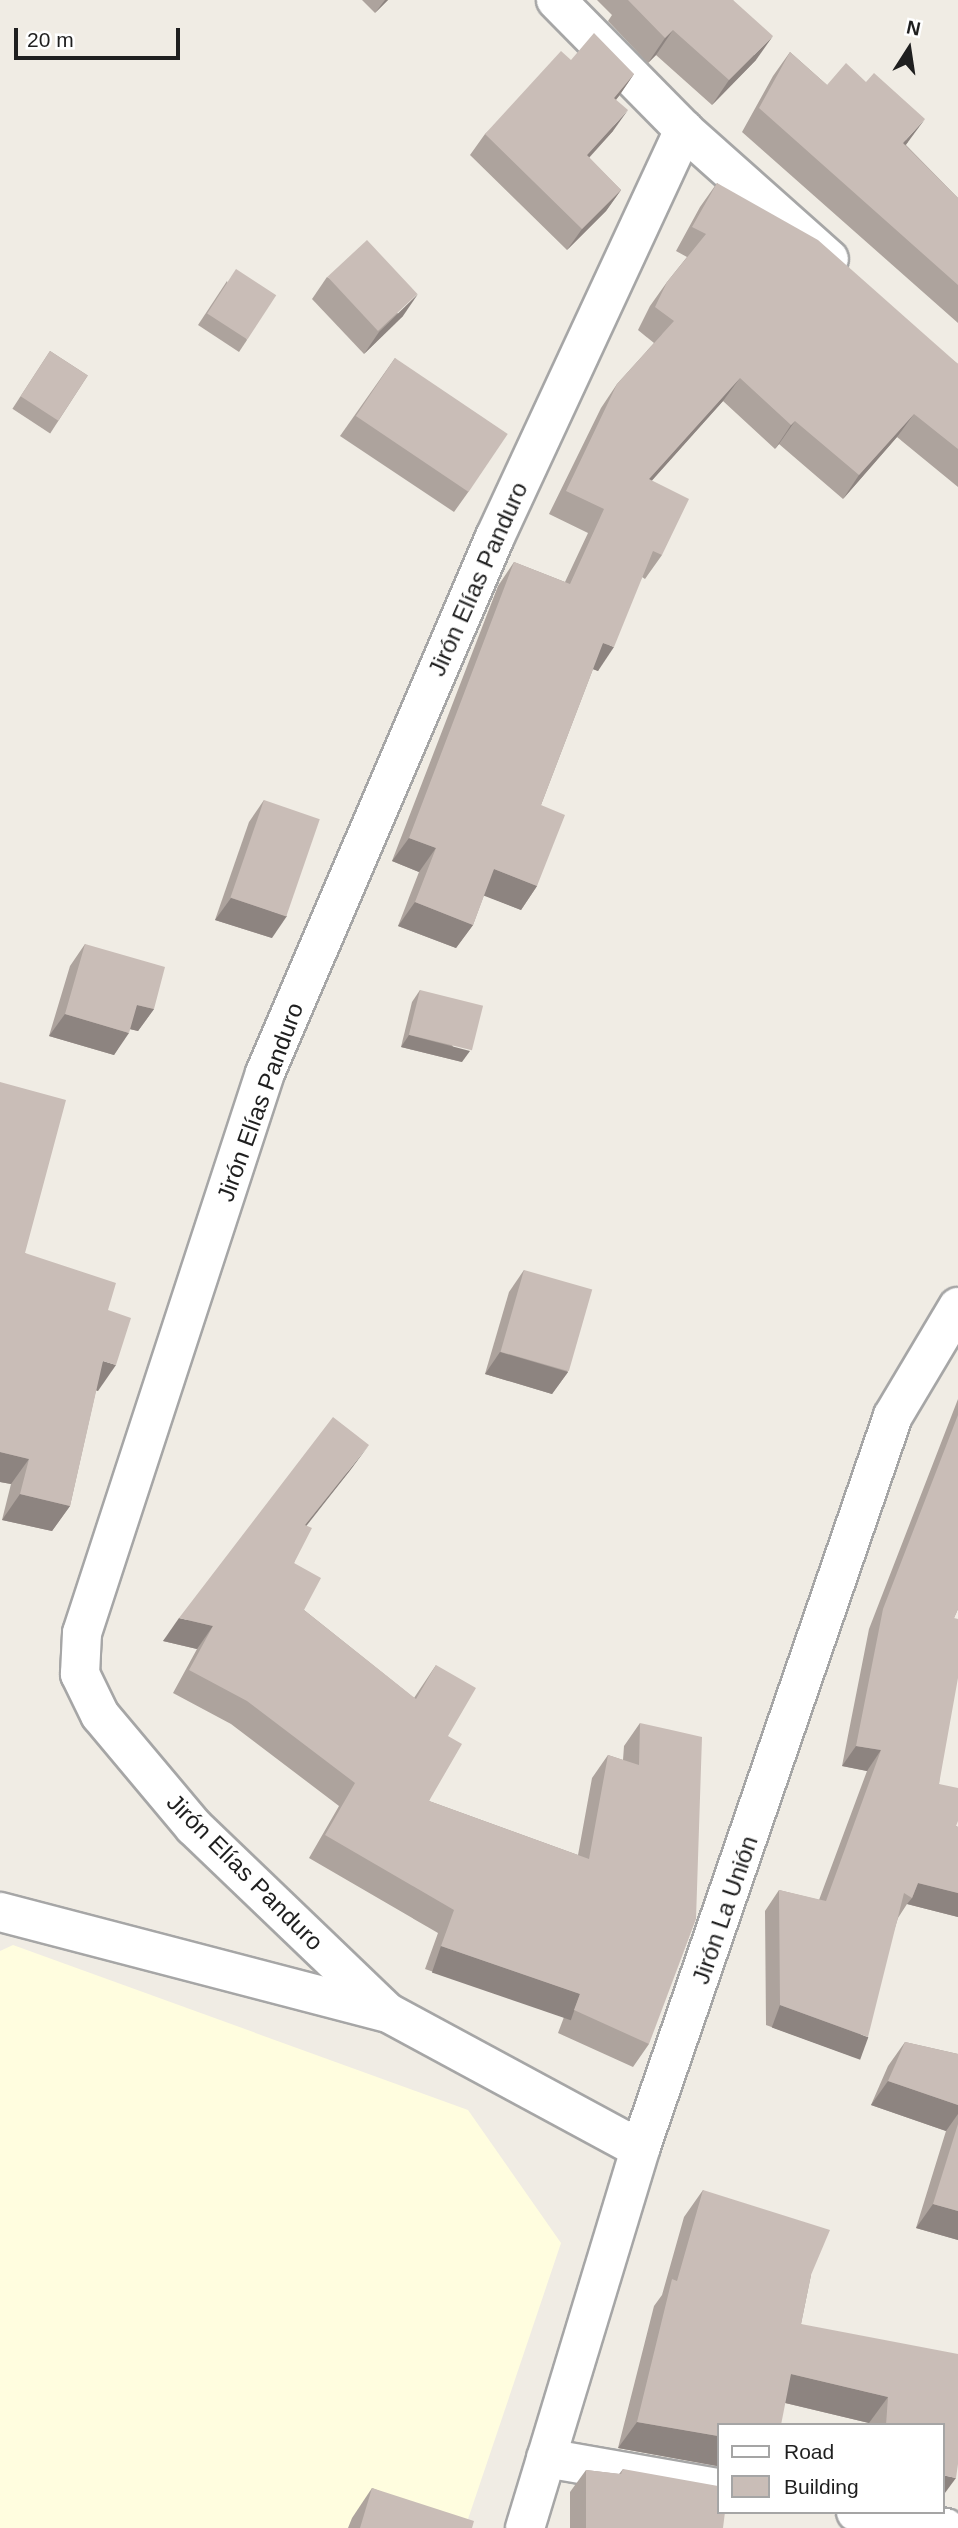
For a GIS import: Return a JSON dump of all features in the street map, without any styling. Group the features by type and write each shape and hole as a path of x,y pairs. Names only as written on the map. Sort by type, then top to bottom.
{"street":[{"path":"556,0 684,130 856,283"},
{"name":"Jirón Elías Panduro","path":"387,2012 194,1827 100,1715 80,1674 82,1633 265,1073 495,537 684,130"},
{"name":"Jirón La Unión","path":"525,2528 640,2149 893,1416 958,1307"},
{"name":"Jirón Elías Panduro","path":"0,1912 387,2012 640,2149"},
{"path":"546,2458 716,2488"},
{"path":"867,2514 946,2528"}],"shaded area":[{"path":"13,1945 468,2110 561,2243 465,2528 0,2528 0,1951"}],"building":[{"path":"628,0 733,0 773,36 729,80 673,30 665,38"},
{"path":"594,33 634,74 614,98 628,110 587,155 621,190 582,229 485,134 561,51 571,60"},
{"path":"790,52 827,85 846,63 866,82 874,73 925,119 903,143 958,198 958,285 759,108"},
{"path":"717,183 818,240 958,364 958,449 914,414 859,475 795,421 791,425 740,378 649,479 689,499 662,555 653,551 614,647 603,643 541,805 565,815 537,886 494,869 473,925 415,902 436,848 409,838 514,562 570,584 604,509 566,491 617,384 674,321 655,307 667,282 706,234 692,227"},
{"path":"367,240 417,294 378,331 328,277"},
{"path":"236,269 276,295 247,340 207,313"},
{"path":"50,351 88,376 58,421 21,396"},
{"path":"395,358 508,434 469,492 356,416"},
{"path":"264,800 320,819 286,917 230,897"},
{"path":"85,944 165,967 154,1009 137,1005 129,1033 65,1014"},
{"path":"420,990 483,1006 472,1050 409,1035"},
{"path":"0,1082 66,1100 25,1253 116,1283 108,1310 131,1318 116,1365 103,1361 70,1506 20,1494 29,1459 0,1452"},
{"path":"524,1270 592,1290 569,1371 501,1352"},
{"path":"958,1415 958,1609 954,1618 958,1619 958,1678 939,1784 958,1788 958,1893 918,1883 912,1898 904,1893 868,2037 780,2005 779,1890 826,1901 881,1750 856,1746 883,1609"},
{"path":"333,1417 369,1445 305,1525 312,1528 294,1563 321,1578 304,1610 416,1699 436,1665 476,1688 448,1736 462,1744 429,1801 589,1859 608,1755 639,1765 640,1723 702,1737 696,1919 649,2044 574,2010 580,1994 441,1946 454,1910 325,1835 355,1783 247,1701 189,1670 213,1626 179,1618"},
{"path":"905,2042 958,2054 958,2105 888,2081"},
{"path":"958,2124 958,2211 933,2204"},
{"path":"703,2190 830,2230 811,2275 801,2324 958,2354 956,2478 944,2475 944,2423 886,2423 888,2397 791,2374 781,2423 716,2423 716,2436 637,2422 672,2279 677,2281"},
{"path":"623,2469 716,2486 716,2514 725,2514 723,2528 586,2528 586,2470 621,2474"},
{"path":"372,2488 474,2521 472,2528 360,2528"}]}
